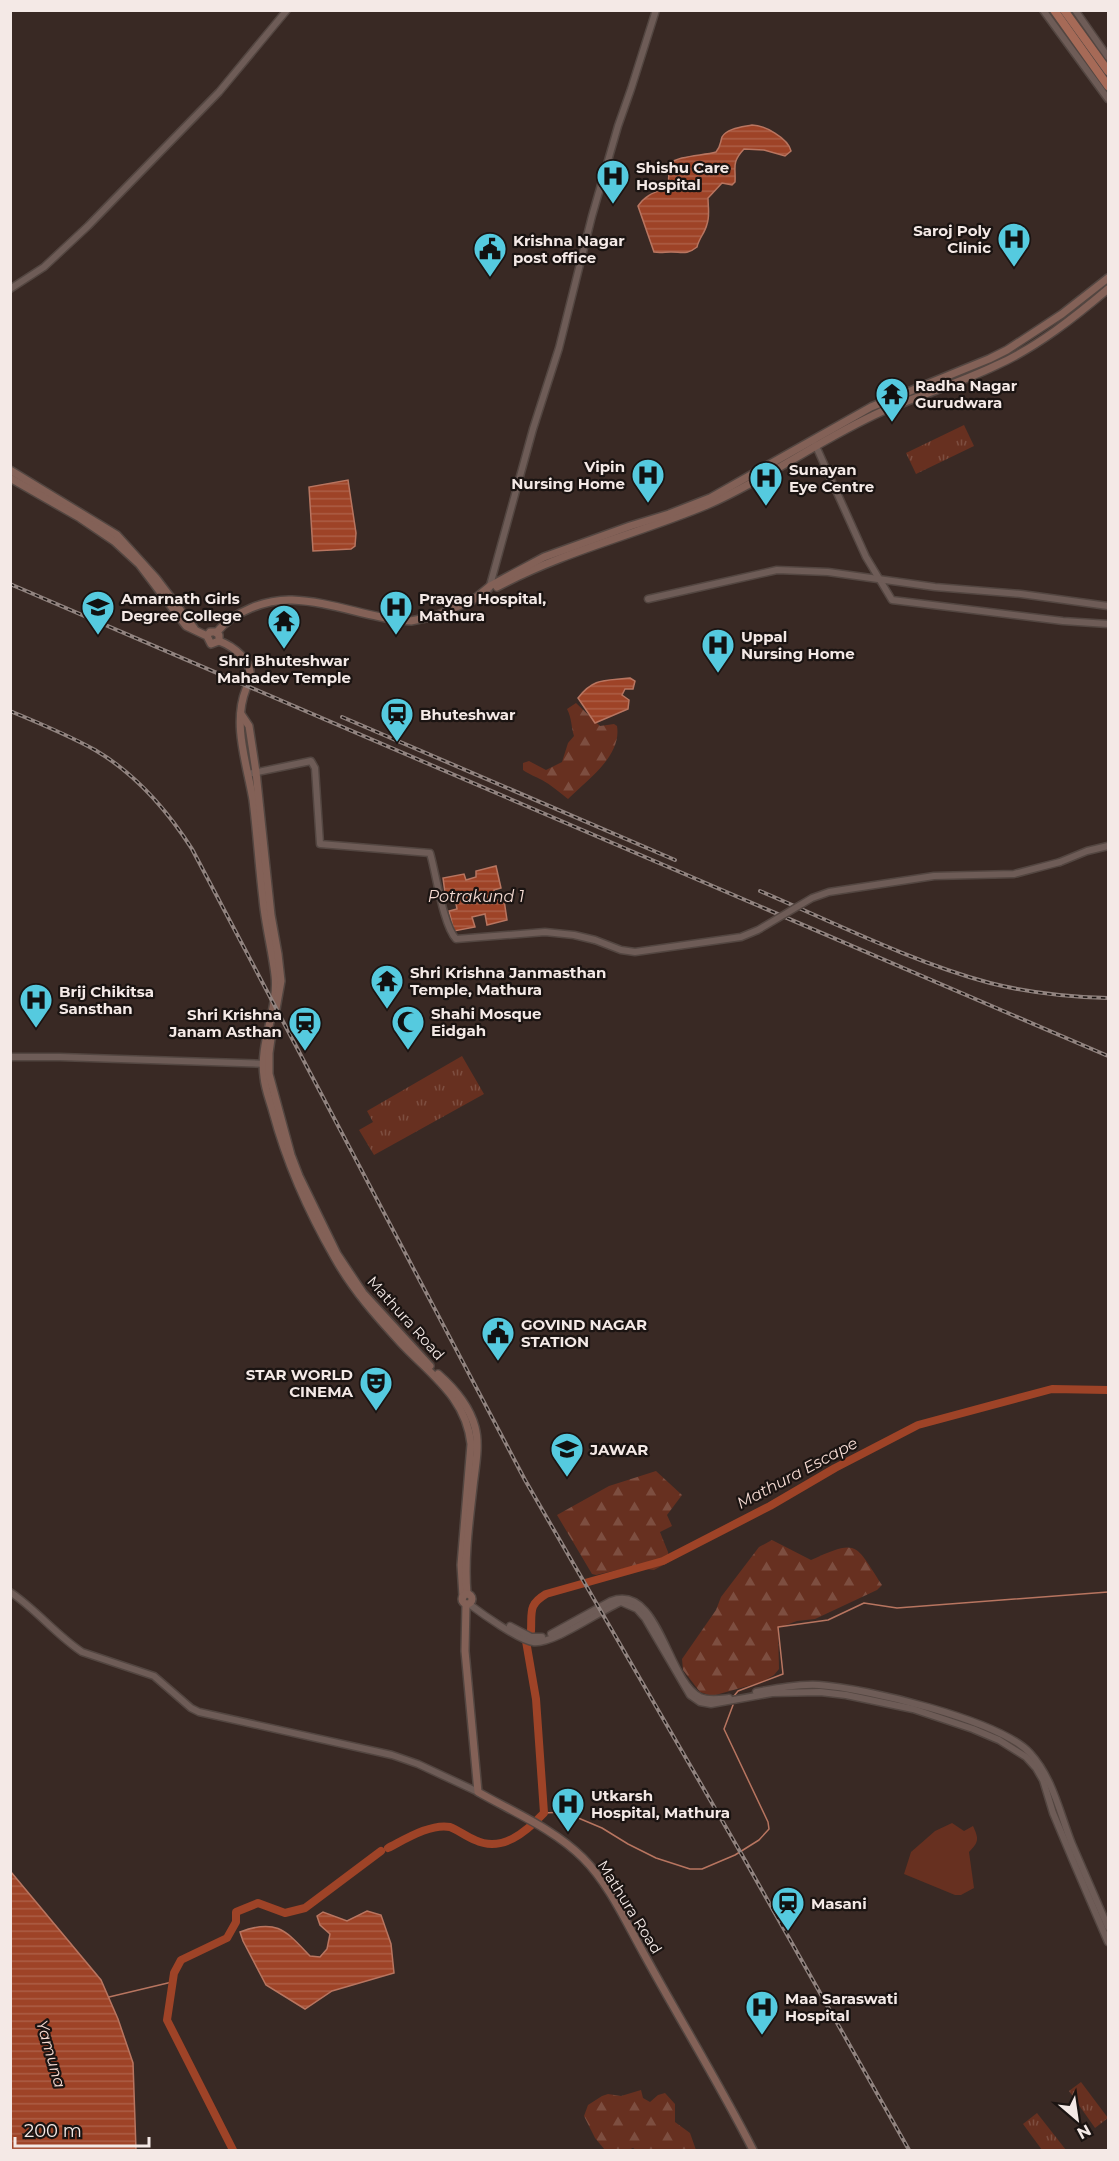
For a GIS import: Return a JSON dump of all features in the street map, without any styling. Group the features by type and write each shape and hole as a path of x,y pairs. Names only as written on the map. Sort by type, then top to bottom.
{"highway":[{"path":"1054,10 1095,60 1108,71"},
{"path":"1064,10 1108,86"}],"main road":[{"path":"207,636 210,632 217,632 236,615 277,601 302,601 384,618 411,621 435,616 473,600 489,588 569,554 663,523 761,480 871,407 1007,350 1062,314 1108,278"},
{"path":"815,443 885,410 998,365 1040,341 1108,289"},
{"path":"10,470 105,526 126,542 198,632"},
{"path":"10,478 80,518 114,541 139,564 186,626 207,636 212,644 219,641"},
{"path":"217,632 219,641 241,655 247,663 252,674 250,678"},
{"path":"246,689 241,703 240,729 252,773 281,981 266,1064"},
{"name":"Mathura Road","path":"266,1064 264,1079 287,1160 301,1193 335,1258 365,1303 448,1390 458,1403 470,1429 466,1527 466,1663 478,1792 542,1828 585,1860 603,1885 699,2048 753,2151"},
{"name":"Mathura Road","path":"266,1064 291,1155 314,1209 338,1254 376,1308 427,1364 451,1386 471,1415 477,1437 466,1527"}],"street":[{"path":"10,289 44,267 88,226 205,107 287,10"},
{"path":"489,588 533,429 559,348 592,216 618,126 656,10"},
{"path":"1043,10 1108,99"},
{"path":"1075,10 1108,57"},
{"path":"815,443 855,532 892,600 1063,621 1108,624"},
{"path":"648,599 777,570 828,572 1108,606"},
{"path":"252,773 306,761 311,761 315,765 320,843 430,853 443,906 456,939 545,932 574,935 621,950 635,952 730,939 749,934 812,898 829,892 934,876 1014,874 1108,846"},
{"path":"10,1057 266,1064"},
{"path":"10,1592 29,1605 73,1646 92,1656 154,1676 191,1708 199,1712 392,1755 418,1764 478,1792"},
{"path":"467,1600 518,1631 537,1639 549,1635 611,1601 619,1598 630,1599 639,1604 649,1616 682,1676 700,1697 729,1698 778,1687 818,1685 844,1688 941,1711 998,1736 1029,1752 1049,1783 1108,1927"},
{"path":"467,1600 516,1635 533,1642 550,1639 621,1602 637,1609 645,1618 690,1695 700,1702 711,1704 772,1693 830,1693 913,1709 998,1736 1026,1757 1043,1780 1053,1813 1108,1942"}],"green space":[{"path":"964,425 974,446 916,474 906,453"},
{"path":"576,703 600,726 614,724 617,726 617,737 609,757 568,799 545,782 523,770 523,763 529,761 546,770 562,762 568,743 574,736 567,709"},
{"path":"462,1056 484,1094 374,1155 359,1130 373,1122 367,1111"},
{"path":"656,1471 682,1495 667,1515 672,1526 660,1532 668,1552 669,1562 654,1570 630,1567 592,1574 557,1515 609,1486"},
{"path":"772,1540 811,1560 839,1549 847,1547 854,1549 860,1553 882,1585 877,1590 815,1619 797,1621 778,1628 779,1669 774,1675 762,1682 712,1696 700,1692 683,1670 682,1659 716,1610 721,1597 759,1547"},
{"path":"952,1823 964,1831 973,1826 977,1837 975,1846 969,1852 974,1888 961,1895 955,1895 904,1874 911,1852 935,1831"},
{"path":"1081,2082 1108,2118 1095,2128 1069,2091"},
{"path":"641,2090 643,2098 650,2102 658,2095 665,2093 675,2104 675,2122 690,2133 696,2150 636,2150 633,2148 605,2150 595,2138 584,2116 588,2105 608,2094 621,2096"},
{"path":"1037,2113 1066,2150 1042,2150 1023,2124"}],"water":[{"path":"752,125 775,133 785,141 791,151 785,156 764,150 744,149 736,162 735,182 732,185 722,183 708,198 708,221 697,247 684,252 654,252 638,206 648,196 668,187 667,165 684,158 716,152 724,134 736,128"},
{"path":"348,480 356,533 355,546 351,549 313,551 309,487"},
{"path":"630,678 635,681 633,689 625,689 622,695 629,700 628,709 595,723 578,698 595,683"},
{"name":"Potrakund 1","path":"496,866 501,888 494,890 496,900 504,900 507,920 487,925 485,914 472,917 475,927 454,931 449,911 457,909 455,898 446,900 443,878 464,874 466,880 476,877 476,871"},
{"name":"Yamuna","path":"11,1872 101,1980 118,2019 133,2063 136,2150 11,2150"},
{"path":"367,1911 381,1915 391,1944 394,1973 332,1991 305,2009 266,1985 240,1932 263,1926 280,1929 310,1956 320,1957 327,1949 330,1934 320,1925 317,1916 323,1912 347,1921"}],"waterway":[{"name":"Mathura Escape","path":"531,1631 531,1613 534,1605 546,1594 663,1561 770,1506 835,1468 918,1425 1052,1389 1108,1390"},
{"path":"734,1696 738,1691 783,1674 778,1627 828,1620 864,1603 897,1608 1108,1592"},
{"name":"Mathura Escape","path":"388,1848 418,1833 443,1826 485,1843 504,1842 521,1833 544,1813 536,1699 526,1641"},
{"path":"544,1813 564,1812 602,1828 656,1858 690,1869 702,1869 735,1855 759,1840 769,1829 768,1822 724,1729 733,1705"},
{"name":"Mathura Escape","path":"233,2150 167,2020 174,1973 181,1960 227,1938 236,1922 236,1912 258,1903 285,1913 305,1908 381,1851"},
{"path":"109,1997 172,1982"}],"railway":[{"path":"10,584 1108,1056"},
{"path":"10,711 95,750 124,770 150,794 192,849 525,1480 909,2150"},
{"path":"342,717 675,860"},
{"path":"760,891 903,953 990,983 1034,992 1108,998"}],"place":[{"name":"Shishu Care Hospital","path":"613,205"},
{"name":"Saroj Poly Clinic","path":"1014,268"},
{"name":"Krishna Nagar post office","path":"490,278"},
{"name":"Radha Nagar Gurudwara","path":"892,423"},
{"name":"Vipin Nursing Home","path":"648,504"},
{"name":"Sunayan Eye Centre","path":"766,507"},
{"name":"Amarnath Girls Degree College","path":"98,636"},
{"name":"Prayag Hospital, Mathura","path":"396,636"},
{"name":"Shri Bhuteshwar Mahadev Temple","path":"284,650"},
{"name":"Uppal Nursing Home","path":"718,674"},
{"name":"Bhuteshwar","path":"397,743"},
{"name":"Shri Krishna Janmasthan Temple, Mathura","path":"387,1010"},
{"name":"Brij Chikitsa Sansthan","path":"36,1029"},
{"name":"Shahi Mosque Eidgah","path":"408,1051"},
{"name":"Shri Krishna Janam Asthan","path":"305,1052"},
{"name":"GOVIND NAGAR STATION","path":"498,1362"},
{"name":"STAR WORLD CINEMA","path":"376,1412"},
{"name":"JAWAR","path":"567,1478"},
{"name":"Utkarsh Hospital, Mathura","path":"568,1833"},
{"name":"Masani","path":"788,1932"},
{"name":"Maa Saraswati Hospital","path":"762,2036"}]}
